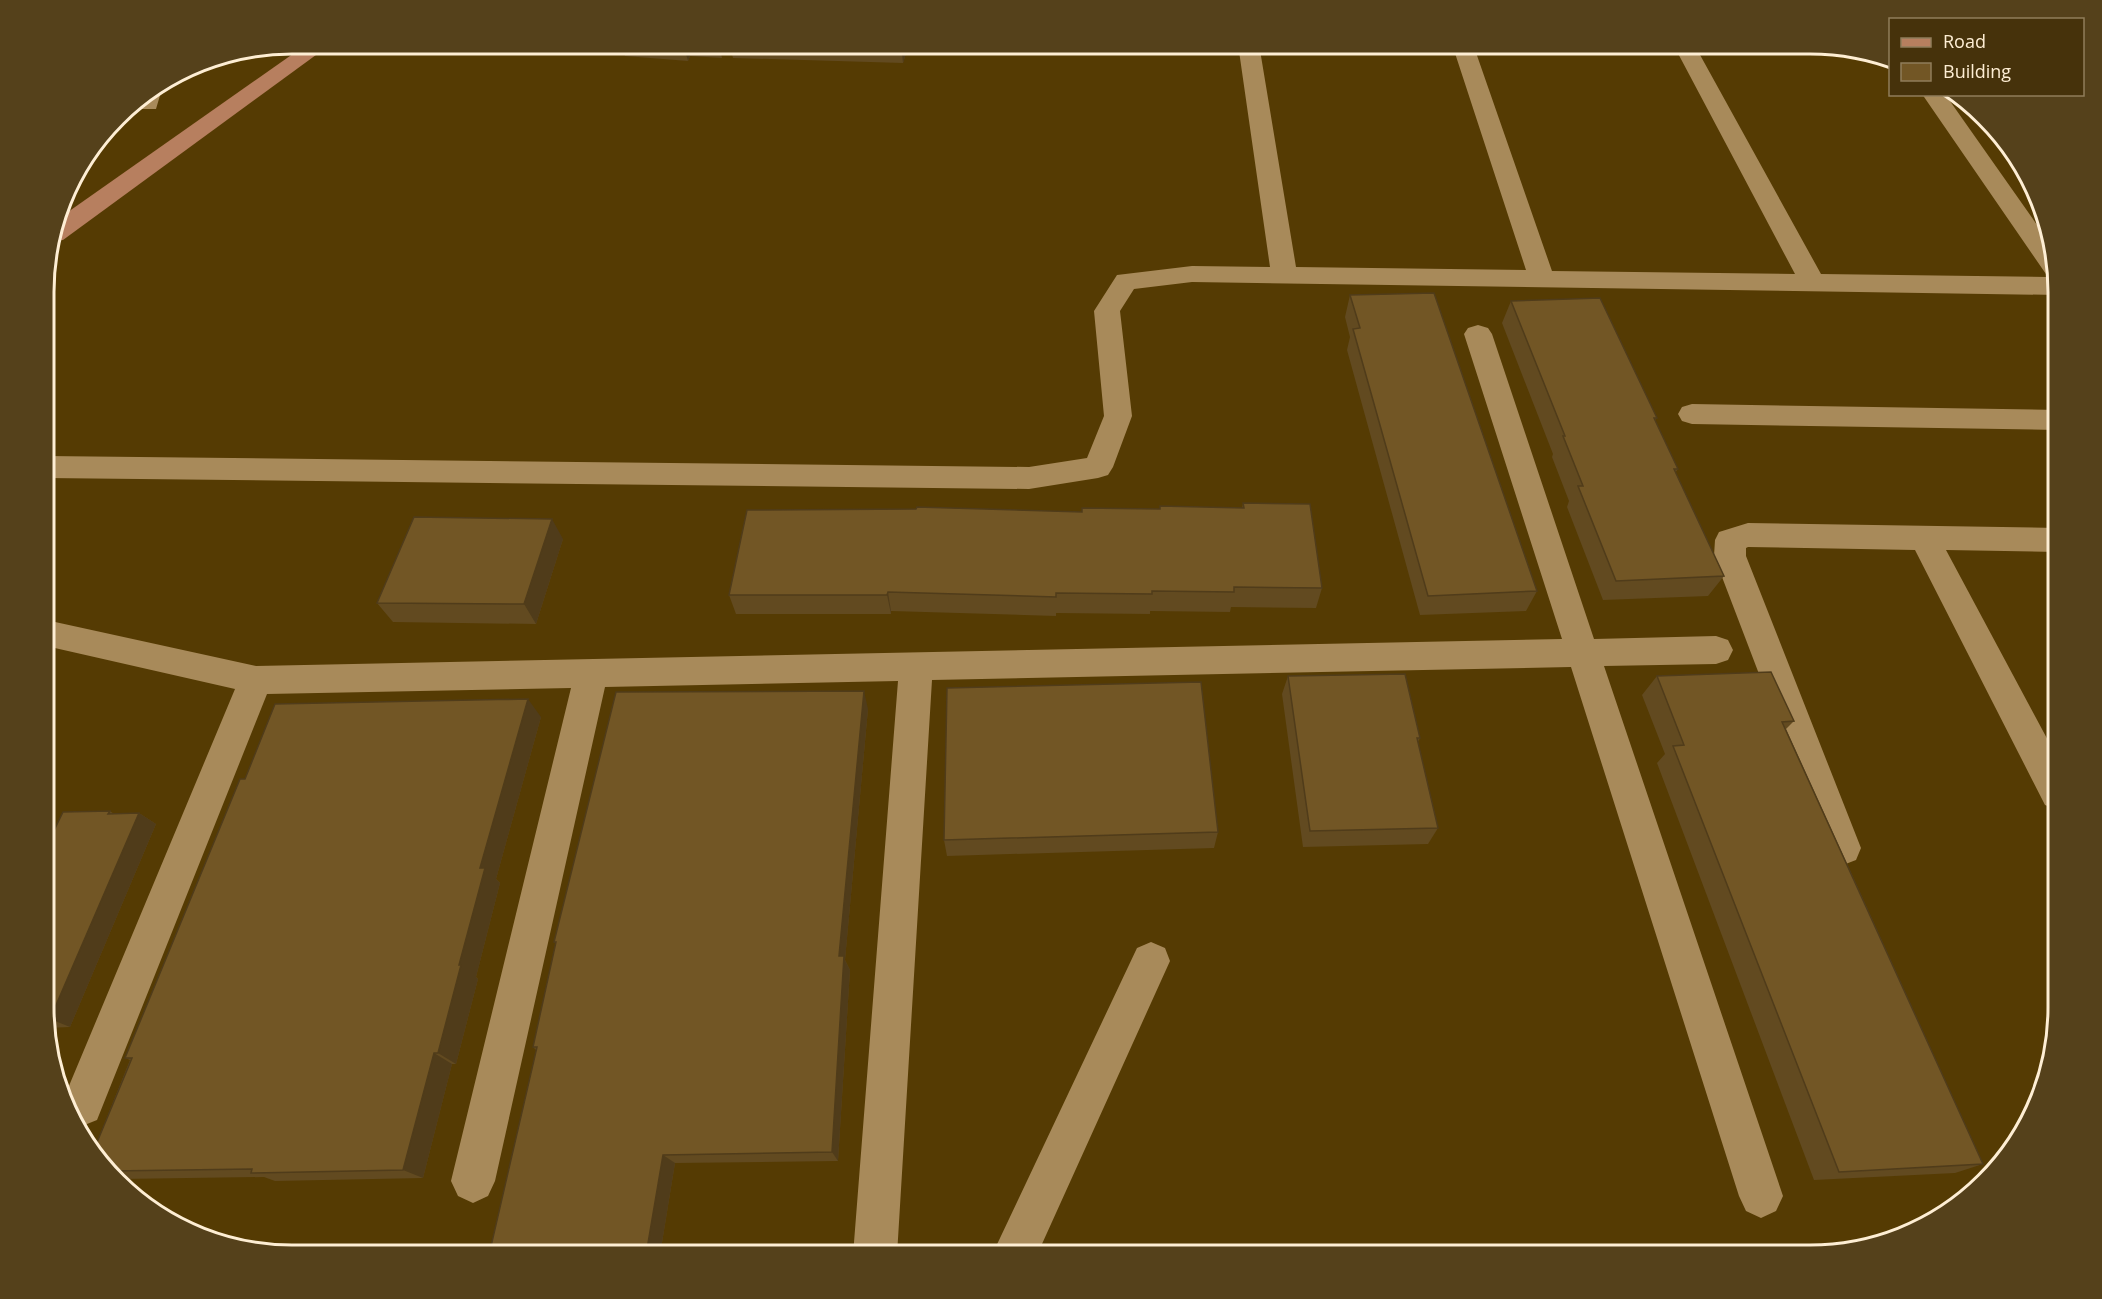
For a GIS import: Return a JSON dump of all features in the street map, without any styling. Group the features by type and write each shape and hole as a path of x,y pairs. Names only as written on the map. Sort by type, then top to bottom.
{"main road":[{"path":"63,227 306,54"}],"street":[{"path":"1250,54 1284,275"},
{"path":"1466,54 1542,279"},
{"path":"1689,54 1812,282"},
{"path":"1934,96 2045,255"},
{"path":"54,467 1029,478 1098,467 1118,416 1107,311 1126,281 1192,274 2048,286"},
{"path":"1478,334 1761,1196"},
{"path":"1692,414 2048,420"},
{"path":"1843,848 1730,556 1730,540 1748,535 2048,540"},
{"path":"1924,538 2048,775"},
{"path":"54,635 256,680 1716,650"},
{"path":"876,1245 916,665"},
{"path":"474,1181 591,674"},
{"path":"82,1105 256,680"},
{"path":"1019,1245 1151,961"}],"building":[{"path":"1434,293 1537,591 1428,596 1353,329 1360,328 1350,295"},
{"path":"1600,298 1657,418 1654,418 1678,469 1674,469 1724,576 1616,581 1578,486 1583,486 1563,436 1565,436 1511,301"},
{"path":"1243,503 1310,504 1322,588 1234,587 1234,592 1152,591 1152,594 1056,593 1056,597 888,592 887,595 729,595 747,510 916,509 917,507 1082,512 1082,508 1160,509 1160,506 1244,508"},
{"path":"414,517 552,519 524,604 377,603"},
{"path":"1771,672 1794,721 1782,722 1983,1164 1839,1172 1673,746 1684,745 1657,676"},
{"path":"1405,674 1438,828 1310,831 1288,676"},
{"path":"1201,682 1218,832 944,840 947,688"},
{"path":"864,691 839,956 844,956 832,1152 663,1155 648,1245 491,1245 537,1047 533,1047 556,942 554,942 616,692"},
{"path":"528,699 480,868 485,868 438,1053 434,1053 403,1170 251,1173 252,1169 120,1171 97,1143 132,1058 125,1058 240,779 245,779 275,704"},
{"path":"63,812 139,813 54,1009 54,831"}]}
